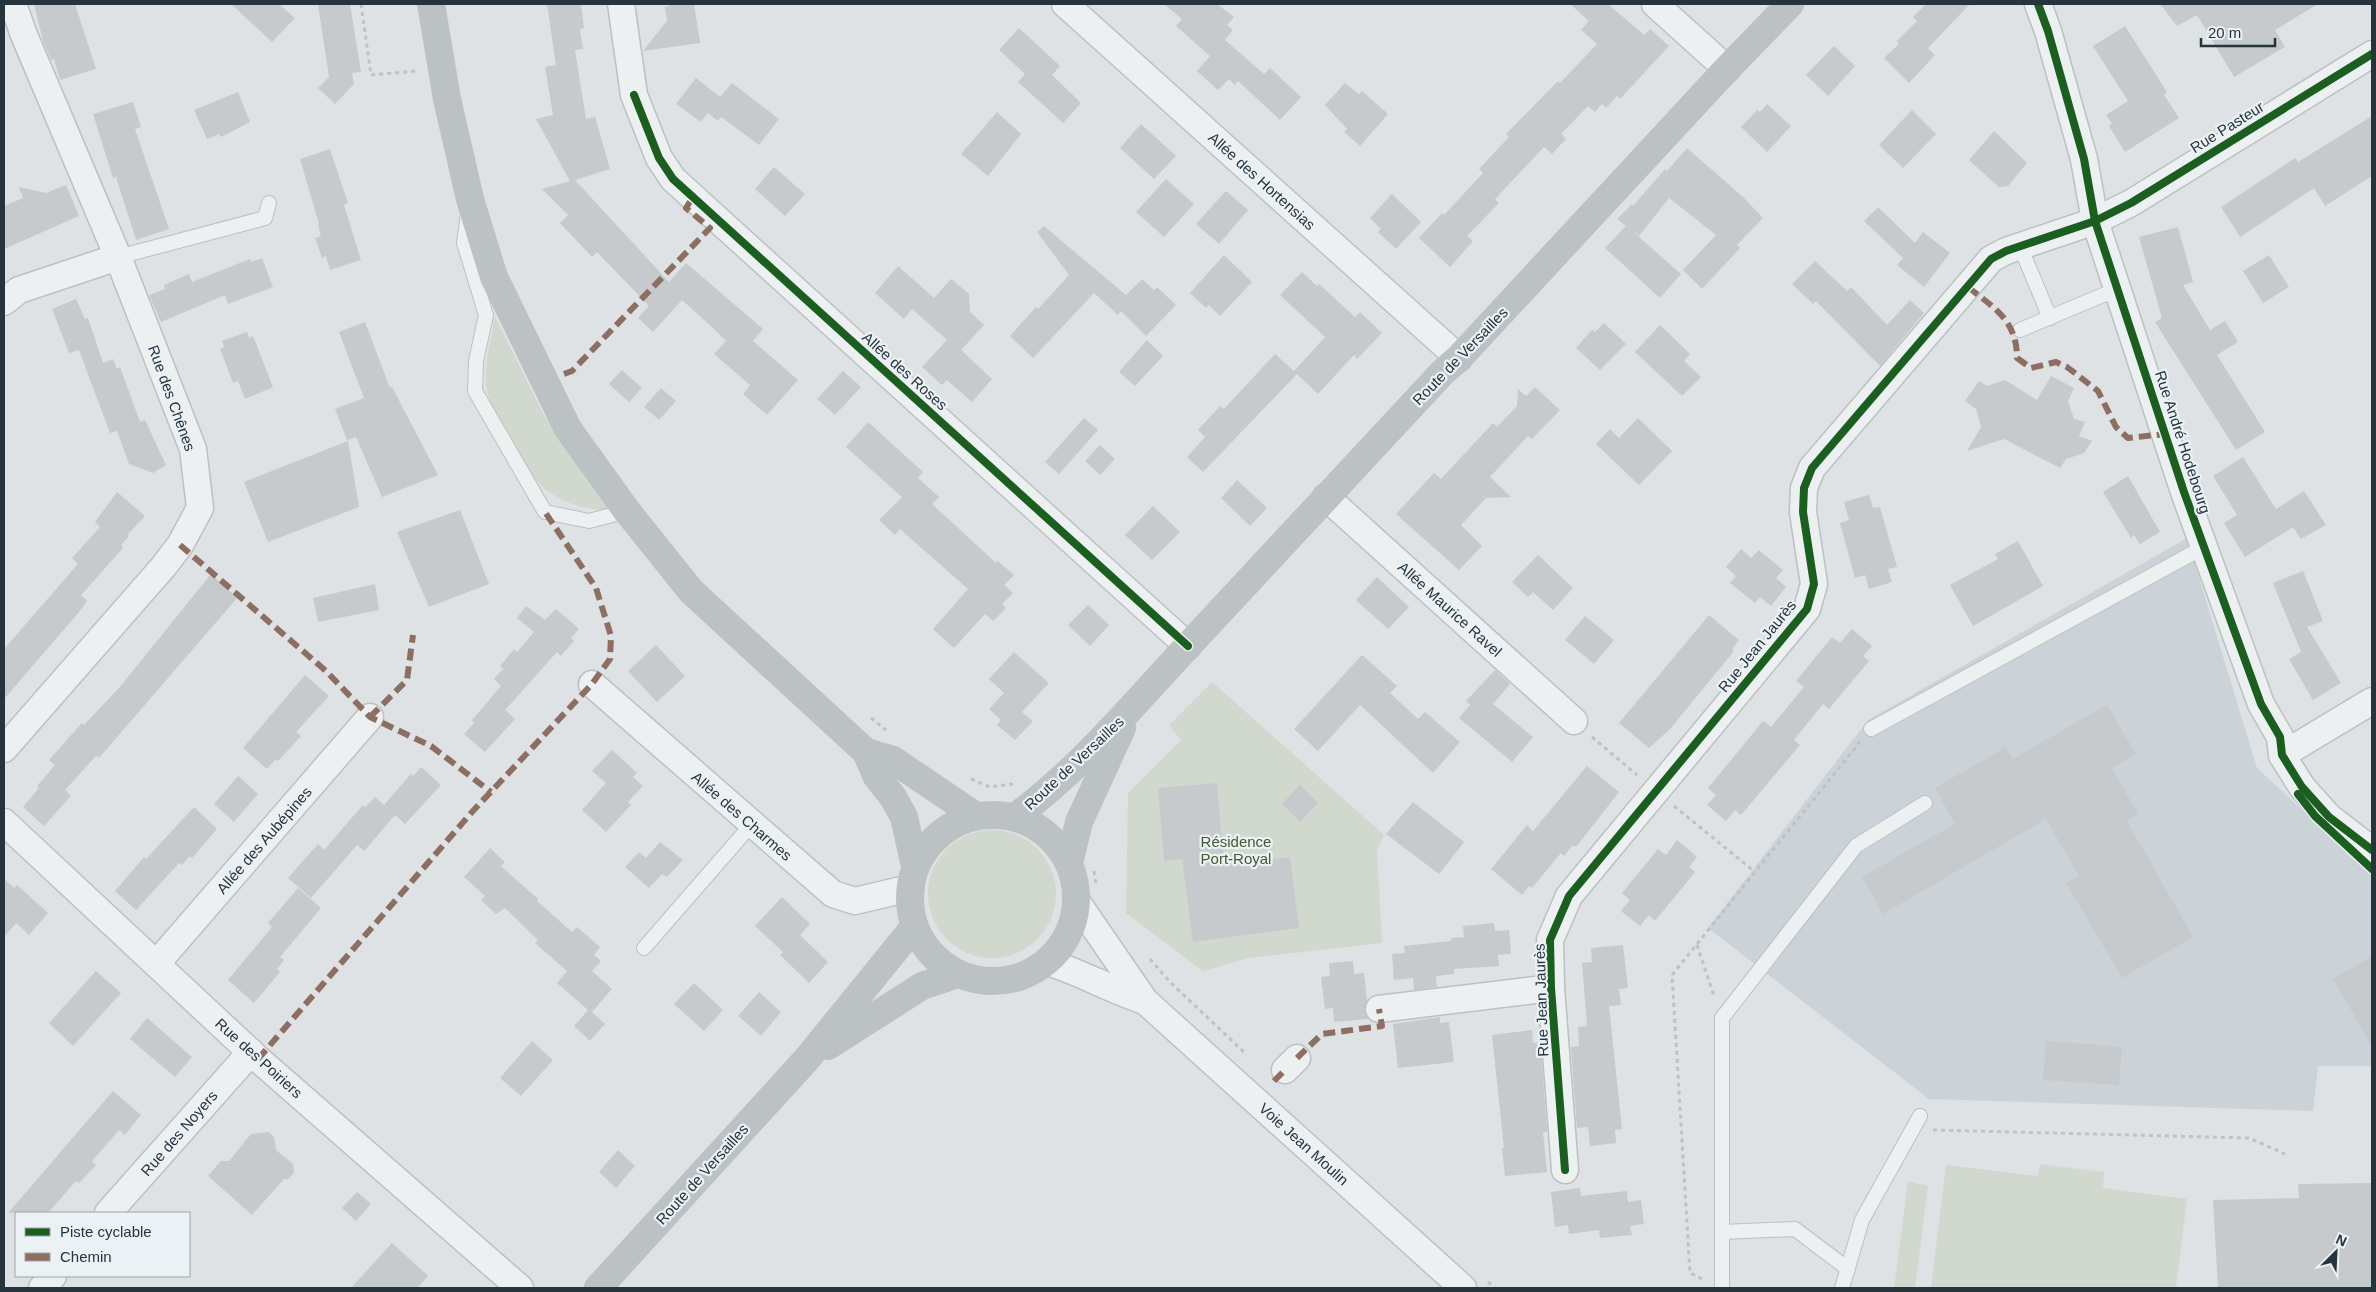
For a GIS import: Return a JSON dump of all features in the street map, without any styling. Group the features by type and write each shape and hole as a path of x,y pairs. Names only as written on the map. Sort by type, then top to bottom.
{"main road":[{"path":"431,4 441,68 470,199 494,278 568,429 627,511 691,591 866,752 877,778 893,797 904,817 910,837 912,877 910,907 914,928 930,954 958,974 980,981 1005,981 1030,973 1048,962 1087,897 1076,881 1081,863 1039,828 1015,817 1000,814 976,816 950,826 926,847 912,877"},
{"name":"Route de Versailles","path":"1015,817 1043,796 1132,709 1326,497 1442,373 1459,358 1727,69 1790,4"},
{"name":"Route de Versailles","path":"1081,863 1079,822 1132,709"},
{"path":"866,752 893,760 976,816"},
{"name":"Route de Versailles","path":"598,1288 806,1060 914,928"},
{"name":"Route de Versailles","path":"806,1060 922,986 958,974"}],"street":[{"name":"Rue des Chênes","path":"4,749 164,566 180,545 200,508 193,449 118,257 14,39 13,4"},
{"name":"Allée des Roses","path":"621,4 634,95 658,158 673,179 1188,646"},
{"name":"Allée des Hortensias","path":"1065,4 1459,358"},
{"path":"1655,4 1727,69"},
{"name":"Rue André Hodebourg","path":"2038,4 2048,31 2084,159 2095,221 2204,547 2261,704 2280,738 2282,755 2302,787 2329,816 2372,850"},
{"name":"Rue Pasteur","path":"2095,221 2131,203 2372,54"},
{"name":"Rue Jean Jaurès","path":"1564,1170 1551,988 1550,940 1569,896 1807,609 1814,584 1803,512 1804,488 1812,468 1991,259 2006,250 2095,221"},
{"path":"4,302 19,290 118,257"},
{"name":"Allée Maurice Ravel","path":"1326,497 1574,721"},
{"name":"Allée des Charmes","path":"592,684 832,894 855,901 912,877"},
{"path":"2282,755 2372,701"},
{"name":"Allée des Aubépines","path":"157,962 370,717"},
{"name":"Rue des Poiriers","path":"4,822 157,962 251,1052 520,1288"},
{"name":"Voie Jean Moulin","path":"1087,897 1145,1001 1463,1288"},
{"name":"Voie Jean Moulin","path":"1048,962 1087,975 1118,992 1145,1001"},
{"path":"1379,1009 1551,988"},
{"name":"Rue des Noyers","path":"109,1212 251,1052"},
{"path":"42,1288 52,1277"}],"lane":[{"path":"470,199 464,243 486,315 476,361 475,391 546,512 589,521 627,511"},
{"path":"118,257 264,218 269,203"},
{"path":"2020,246 2050,318"},
{"path":"2020,330 2104,295 2119,291"},
{"path":"1871,729 2204,547"},
{"path":"1722,1288 1722,1018 1856,846 1925,803"},
{"path":"644,948 752,824"},
{"path":"1842,1288 1862,1220 1920,1116"},
{"path":"1722,1232 1795,1229 1848,1268"}],"path":[{"path":"361,4 371,75 441,68"},
{"path":"870,718 893,735"},
{"path":"965,777 990,787 1029,782 1043,796"},
{"path":"1081,863 1087,897"},
{"path":"1697,944 1722,1018"},
{"path":"1144,953 1170,982 1246,1055"},
{"path":"1913,1130 2250,1138 2285,1154"},
{"path":"1488,1282 1495,1288"}],"shaded area":[{"path":"2187,538 2257,768 2372,874 2372,1066 2318,1066 2313,1111 1929,1099 1708,928 1868,720"}],"green space":[{"path":"495,317 544,415 610,511 580,506 552,494 531,475 511,445 494,413 486,385 487,360"},
{"name":"Résidence Port-Royal","path":"1212,682 1384,835 1377,850 1382,943 1249,958 1203,971 1126,913 1128,793 1181,740 1169,725"},
{"path":"992,830 1016,835 1037,849 1051,870 1056,894 1051,918 1037,939 1016,953 992,958 968,953 947,939 933,918 928,894 933,870 947,849 968,835"},
{"path":"2040,1164 2104,1172 2103,1188 2187,1199 2176,1288 1931,1288 1946,1165 2038,1176"},
{"path":"1908,1181 1928,1186 1915,1288 1894,1288"}],"building":[{"path":"34,4 75,4 96,69 60,80 54,59 51,60 43,41"},
{"path":"231,4 279,4 295,18 272,42"},
{"path":"318,4 350,4 361,72 352,73 354,84 335,104 318,88 329,77"},
{"path":"547,4 581,5 584,28 580,29 583,49 575,50 586,119 595,117 610,169 575,180 669,282 686,263 763,329 753,341 798,380 767,415 743,394 750,385 714,354 726,341 714,329 682,300 653,332 638,318 649,306 597,252 592,257 560,223 568,215 542,189 570,181 536,119 553,115 545,67 556,65"},
{"path":"669,4 694,4 700,43 643,51 667,21 665,7 669,6"},
{"path":"1164,4 1217,4 1234,17 1227,25 1233,30 1225,40 1264,74 1270,68 1301,97 1280,120 1238,81 1235,85 1229,79 1218,90 1197,71 1210,56 1176,26 1182,19"},
{"path":"1570,4 1608,4 1644,35 1650,29 1669,46 1620,99 1617,96 1606,108 1602,104 1595,112 1588,106 1561,134 1566,139 1552,154 1544,147 1495,199 1499,203 1467,236 1473,241 1450,267 1419,238 1442,213 1444,215 1483,173 1479,169 1509,137 1506,134 1558,81 1560,83 1597,44 1581,30 1589,21"},
{"path":"1926,4 1970,4 1928,48 1935,55 1909,83 1884,58 1899,44 1897,41 1917,21 1913,17"},
{"path":"2160,4 2318,4 2275,30 2285,47 2234,77 2197,15 2177,26"},
{"path":"2125,26 2167,92 2164,95 2179,118 2125,152 2109,126 2112,124 2106,115 2128,101 2093,46"},
{"path":"1019,28 1060,66 1052,75 1081,103 1063,123 1018,82 1025,74 999,50"},
{"path":"1834,46 1855,66 1828,96 1806,75"},
{"path":"696,78 720,97 732,83 779,119 759,145 721,117 718,121 708,113 701,122 676,104"},
{"path":"1345,83 1359,94 1362,91 1388,114 1360,146 1344,132 1347,129 1325,105"},
{"path":"238,92 250,122 221,137 219,134 207,139 194,110"},
{"path":"133,102 141,127 135,129 169,229 136,240 116,177 113,178 93,114"},
{"path":"1767,104 1791,126 1767,152 1741,127 1757,110 1760,112"},
{"path":"1912,110 1936,134 1903,168 1879,145"},
{"path":"997,112 1021,134 988,176 961,154"},
{"path":"2372,116 2372,176 2325,206 2314,188 2240,237 2221,207 2295,158 2298,162"},
{"path":"1141,124 1176,156 1154,179 1120,148"},
{"path":"1994,131 2027,163 2008,186 1999,187 1969,160"},
{"path":"1687,148 1743,197 1763,218 1737,245 1740,248 1702,289 1683,270 1716,235 1669,198 1639,236 1630,229 1681,274 1660,298 1605,248 1626,226 1617,219 1632,204 1633,206 1665,169 1667,171"},
{"path":"330,149 348,203 344,205 361,260 330,270 326,256 322,258 315,238 321,236 319,224 300,159"},
{"path":"774,167 805,194 785,216 755,189"},
{"path":"1166,179 1194,204 1164,237 1136,212"},
{"path":"66,185 79,216 4,249 4,206 23,198 19,187 46,193"},
{"path":"1226,191 1248,210 1219,244 1196,224"},
{"path":"1392,194 1421,222 1396,249 1378,232 1381,229 1370,218"},
{"path":"1878,207 1915,243 1923,232 1950,253 1924,287 1897,265 1903,258 1864,221"},
{"path":"1044,226 1126,295 1142,279 1154,290 1157,287 1176,305 1146,336 1121,311 1118,315 1094,293 1033,358 1010,336 1069,275 1037,232"},
{"path":"2178,227 2193,282 2183,285 2210,330 2225,321 2238,342 2217,355 2265,432 2236,450 2155,322 2162,318 2139,237"},
{"path":"1224,255 1252,282 1220,316 1209,305 1206,308 1190,293"},
{"path":"2269,255 2289,287 2263,303 2243,271"},
{"path":"262,258 273,287 228,304 225,295 161,322 149,295 165,289 164,285 189,274 192,282 250,259 251,262"},
{"path":"1815,261 1847,291 1851,287 1887,325 1910,300 1924,313 1880,366 1816,301 1813,304 1792,284"},
{"path":"898,266 934,298 951,279 969,294 970,312 984,325 961,350 992,379 972,402 947,380 942,385 922,367 947,340 912,309 904,319 875,293"},
{"path":"1302,272 1317,286 1319,284 1355,317 1360,312 1382,333 1357,359 1354,355 1318,394 1297,374 1203,472 1187,457 1205,437 1198,430 1220,406 1224,409 1275,354 1294,371 1325,337 1280,295"},
{"path":"76,299 85,319 88,318 103,363 113,359 117,369 120,367 140,422 145,420 166,465 153,473 129,464 117,431 110,433 79,350 69,353 52,309"},
{"path":"365,322 390,388 392,387 438,475 382,497 356,437 347,440 335,409 364,398 339,332"},
{"path":"1604,323 1626,344 1600,370 1576,348 1592,330 1595,332"},
{"path":"1660,325 1690,354 1684,361 1701,377 1682,396 1635,352"},
{"path":"247,332 249,338 253,336 273,387 245,399 238,381 233,383 220,349 224,347 222,341"},
{"path":"1147,340 1163,356 1135,386 1119,372"},
{"path":"622,370 642,388 629,402 609,384"},
{"path":"843,371 861,387 835,415 817,399"},
{"path":"2051,376 2074,388 2068,401 2074,419 2085,422 2079,436 2092,441 2084,453 2066,459 2060,468 2004,439 1967,451 1981,427 1976,409 1965,401 1979,381 1987,386 2005,380 2037,400"},
{"path":"1535,387 1560,410 1532,439 1528,436 1490,477 1511,497 1486,498 1461,525 1482,546 1459,570 1396,514 1434,473 1441,479 1493,423 1497,427 1517,406 1518,389 1526,396"},
{"path":"661,388 676,401 659,420 644,407"},
{"path":"1084,418 1098,430 1059,474 1045,462"},
{"path":"1638,418 1672,451 1639,485 1596,444 1610,429 1619,438"},
{"path":"868,422 923,472 918,478 939,497 932,504 996,563 998,561 1014,575 1004,585 1013,593 1002,604 1006,608 993,621 985,614 954,648 933,629 968,589 900,529 895,535 879,520 902,497 846,447"},
{"path":"348,441 359,507 268,542 244,482"},
{"path":"1100,445 1115,459 1100,475 1085,461"},
{"path":"2243,457 2276,509 2304,491 2326,525 2301,539 2293,527 2245,557 2224,523 2237,515 2213,476"},
{"path":"2128,476 2160,532 2140,544 2134,535 2131,538 2103,492"},
{"path":"1237,480 1267,508 1250,526 1221,498"},
{"path":"117,492 145,516 127,535 129,536 121,545 123,548 81,595 87,601 80,611 4,699 4,649 78,564 72,558 100,527 95,522"},
{"path":"1869,495 1873,508 1880,507 1897,567 1888,569 1892,582 1869,589 1865,575 1855,578 1840,523 1849,520 1844,502"},
{"path":"1153,506 1180,532 1152,560 1125,535"},
{"path":"460,510 489,584 429,607 397,532"},
{"path":"2018,541 2043,586 1973,626 1950,585 1998,559 1995,554"},
{"path":"1741,549 1751,558 1759,550 1783,570 1776,578 1786,587 1771,606 1760,597 1755,603 1730,583 1736,576 1726,567"},
{"path":"1538,555 1573,588 1553,610 1533,592 1528,597 1512,582"},
{"path":"2303,571 2323,621 2307,627 2341,683 2313,700 2289,659 2301,652 2273,583"},
{"path":"211,574 237,598 99,758 96,756 65,790 71,796 44,826 23,807 39,788 37,786 55,765 49,760 82,723 84,725 119,688"},
{"path":"1377,577 1409,607 1388,629 1356,600"},
{"path":"375,584 379,610 318,622 313,598"},
{"path":"1088,605 1109,625 1090,646 1068,625"},
{"path":"526,606 545,620 556,609 579,629 571,638 574,641 561,656 557,652 505,710 515,719 485,752 464,734 474,723 472,720 501,686 494,679 503,669 500,666 514,649 517,652 534,632 517,618"},
{"path":"1709,615 1739,640 1732,649 1734,651 1670,729 1649,748 1619,723"},
{"path":"1585,616 1614,640 1594,664 1565,640"},
{"path":"1852,629 1872,646 1863,656 1869,661 1829,709 1823,704 1794,740 1800,745 1741,815 1735,810 1726,821 1707,805 1716,795 1708,788 1763,721 1771,727 1804,687 1796,681 1832,637 1840,643"},
{"path":"656,645 685,676 657,702 628,671"},
{"path":"1014,652 1049,683 1022,712 1033,721 1015,740 997,725 1001,720 989,709 1004,693 989,679"},
{"path":"1362,655 1397,686 1390,693 1418,719 1425,712 1460,742 1433,773 1360,705 1318,751 1294,729"},
{"path":"1495,670 1510,684 1493,704 1533,737 1512,762 1459,718 1470,705 1466,701"},
{"path":"305,675 329,696 296,732 301,736 278,761 275,760 267,769 243,748"},
{"path":"2107,705 2136,754 2112,768 2138,814 2127,821 2193,937 2122,978 2066,883 2079,876 2046,819 1883,914 1862,877 1955,824 1935,788 2006,747 2013,759"},
{"path":"612,750 637,773 633,777 643,786 628,802 631,805 606,832 582,810 606,783 592,771"},
{"path":"1587,766 1619,792 1577,846 1572,846 1564,856 1561,853 1532,888 1529,886 1522,895 1491,869 1527,825 1533,831"},
{"path":"421,767 441,785 405,824 395,815 364,851 357,845 311,898 288,878 318,844 324,850 363,805 365,807 375,797 384,805 411,774 413,776"},
{"path":"238,776 258,794 234,822 214,804"},
{"path":"1217,783 1224,866 1290,857 1299,928 1193,942 1182,859 1164,861 1158,788"},
{"path":"1300,785 1318,803 1300,822 1282,804"},
{"path":"1413,802 1464,842 1439,874 1386,834"},
{"path":"194,807 217,829 192,858 190,856 182,865 179,863 136,910 115,891 144,857 146,859"},
{"path":"1677,840 1697,857 1689,867 1695,872 1655,921 1649,915 1640,926 1621,911 1630,900 1622,893 1658,849 1666,855"},
{"path":"660,842 683,860 667,877 662,874 649,888 625,867 639,852 646,858"},
{"path":"490,848 505,862 501,866 538,899 537,901 572,932 577,927 600,947 594,955 601,961 592,971 612,989 592,1012 605,1024 590,1041 574,1026 588,1010 557,983 567,971 535,943 538,940 505,908 496,914 481,900 485,896 464,877"},
{"path":"4,878 14,888 17,885 48,913 29,935 16,923 4,937"},
{"path":"298,888 321,908 280,957 284,960 277,969 280,972 254,1003 228,980 272,927 268,923"},
{"path":"782,897 810,924 800,935 828,962 809,983 780,955 783,952 755,926"},
{"path":"1494,923 1495,931 1509,930 1511,954 1498,955 1499,966 1454,969 1454,974 1436,976 1437,987 1414,990 1413,978 1394,980 1392,954 1405,953 1404,946 1451,941 1451,938 1464,937 1463,926"},
{"path":"1623,945 1628,988 1619,989 1621,1005 1609,1006 1622,1129 1615,1130 1616,1143 1590,1146 1588,1127 1577,1128 1571,1047 1579,1046 1578,1027 1587,1026 1582,963 1592,962 1591,948"},
{"path":"2372,956 2372,1046 2333,979"},
{"path":"1353,961 1354,974 1364,973 1367,1001 1364,1010 1368,1019 1334,1022 1333,1008 1325,1009 1321,977 1330,976 1329,963"},
{"path":"96,971 121,993 73,1046 49,1023"},
{"path":"694,983 723,1010 704,1031 674,1004"},
{"path":"759,992 781,1012 761,1036 738,1016"},
{"path":"1440,1017 1440,1023 1449,1022 1454,1062 1398,1068 1393,1024"},
{"path":"147,1018 192,1057 175,1077 130,1039"},
{"path":"1532,1030 1533,1043 1537,1043 1538,1051 1541,1050 1547,1132 1543,1132 1547,1172 1505,1176 1502,1148 1504,1148 1492,1035"},
{"path":"532,1041 553,1060 521,1096 500,1078"},
{"path":"2046,1041 2122,1047 2119,1085 2043,1080"},
{"path":"113,1091 141,1115 125,1135 119,1130 92,1161 96,1165 79,1183 76,1181 49,1212 8,1213"},
{"path":"269,1132 274,1137 276,1150 293,1164 294,1173 288,1179 284,1179 252,1215 208,1176 221,1161 229,1161 251,1134"},
{"path":"618,1150 635,1166 616,1188 599,1172"},
{"path":"2372,1183 2372,1288 2218,1288 2213,1200 2299,1198 2298,1184"},
{"path":"1580,1188 1581,1196 1627,1191 1628,1202 1641,1200 1644,1224 1630,1226 1632,1235 1600,1238 1599,1230 1569,1234 1568,1225 1555,1227 1551,1192"},
{"path":"357,1192 371,1204 356,1221 342,1208"},
{"path":"392,1243 428,1276 417,1288 351,1288"}],"marked path":[{"path":"564,374 572,371 710,228 686,208 693,197"},
{"path":"1968,287 1995,309 2008,324 2016,345 2017,358 2031,368 2056,362 2067,367 2098,391 2116,427 2128,438 2166,434"},
{"path":"258,1059 472,812 592,684 610,659 611,636 596,588 545,512"},
{"path":"180,545 326,671 370,717 431,746 491,792"},
{"path":"370,717 407,680 413,635"},
{"path":"1297,1058 1322,1034 1382,1026 1379,1009"},
{"path":"1274,1081 1285,1070"}],"cycle path":[{"path":"2038,4 2048,31 2084,159 2095,221 2184,492 2261,704 2280,737 2282,755 2302,787 2329,817 2372,850"},
{"path":"1565,1170 1551,988 1550,940 1569,896 1807,609 1814,584 1803,512 1804,488 1812,468 1991,259 2006,251 2095,221 2131,203 2372,54"},
{"path":"634,95 659,158 673,179 1188,646"},
{"path":"2298,794 2315,816 2372,869"}]}
